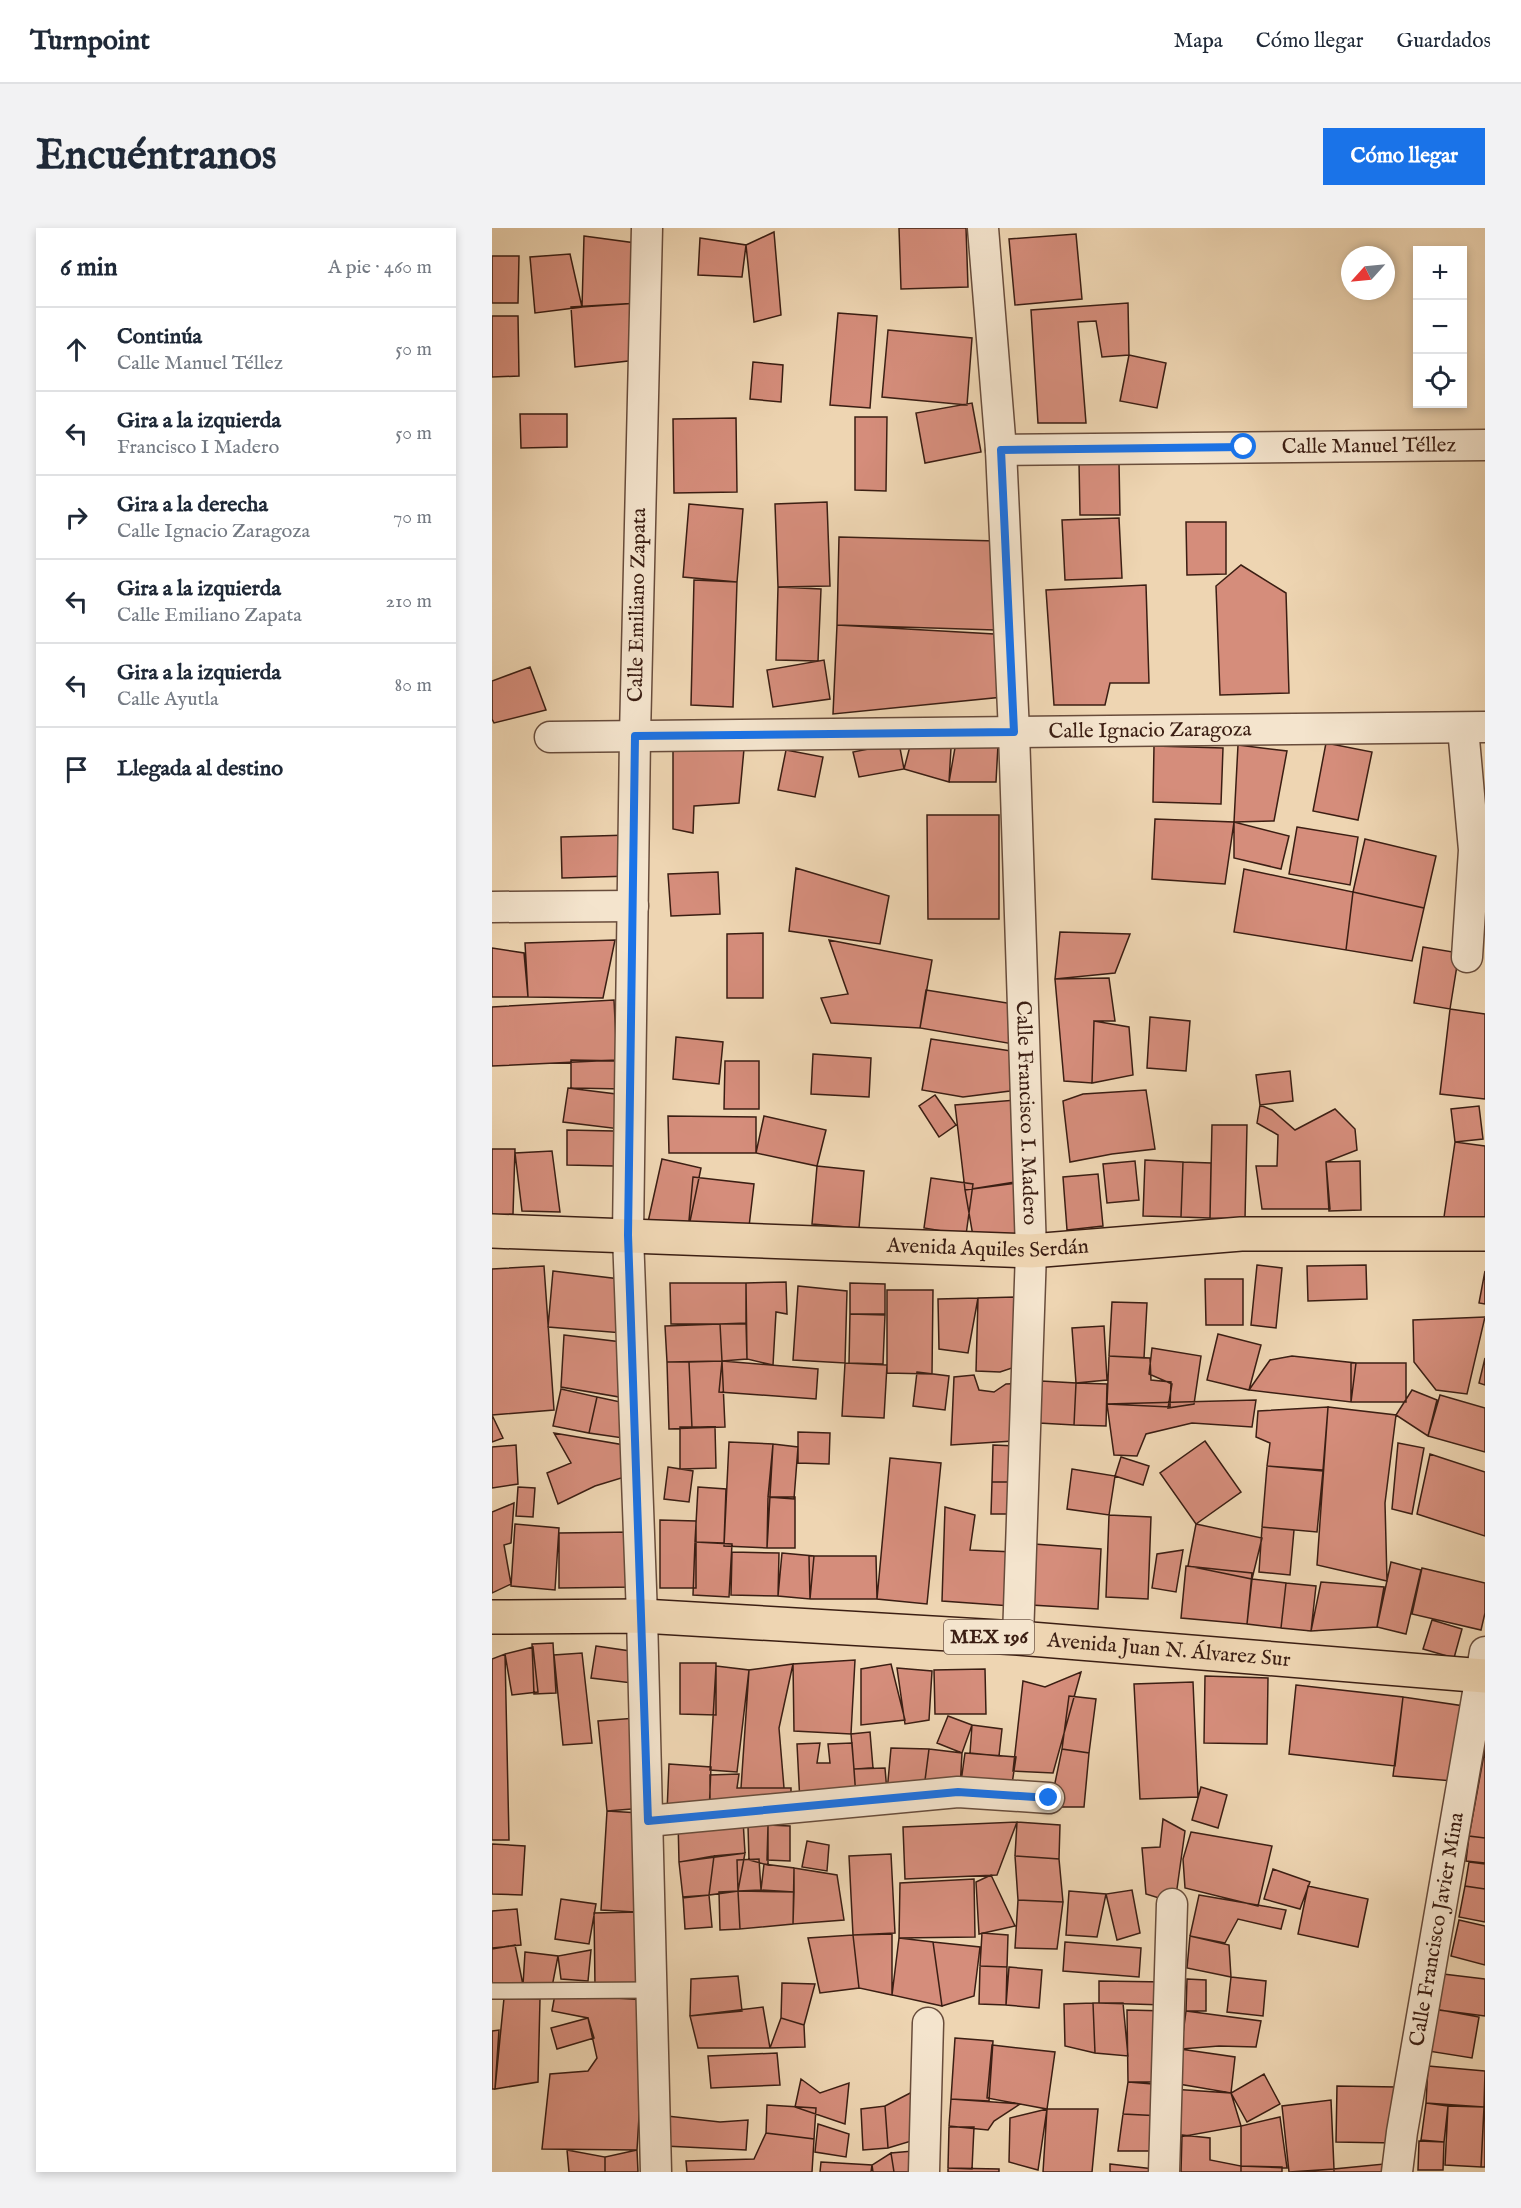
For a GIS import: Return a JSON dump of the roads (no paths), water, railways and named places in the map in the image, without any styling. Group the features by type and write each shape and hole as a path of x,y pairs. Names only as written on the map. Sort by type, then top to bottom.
{"main road":[{"name":"Avenida Aquiles Serdán","path":"492,1231 1031,1251 1241,1234 1485,1234"},
{"name":"Avenida Juan N. Álvarez Sur","path":"492,1617 642,1616 1483,1668"}],"street":[{"name":"Calle Emiliano Zapata","path":"647,228 635,736 628,1235 642,1616 656,2172"},
{"name":"Calle Francisco I. Madero","path":"983,228 1001,450 1014,732 1031,1251 1018,1638"},
{"name":"Calle Manuel Téllez","path":"1001,450 1485,445"},
{"name":"Calle Ignacio Zaragoza","path":"550,737 1474,728"},
{"path":"1467,957 1474,850 1474,728"},
{"path":"492,907 633,906"},
{"name":"Calle Francisco Javier Mina","path":"1397,2172 1483,1668"},
{"path":"648,1821 958,1792 1049,1798"},
{"path":"1164,2172 1172,1904"},
{"path":"924,2172 928,2024"}],"lane":[{"path":"492,1990 653,1990"}]}
